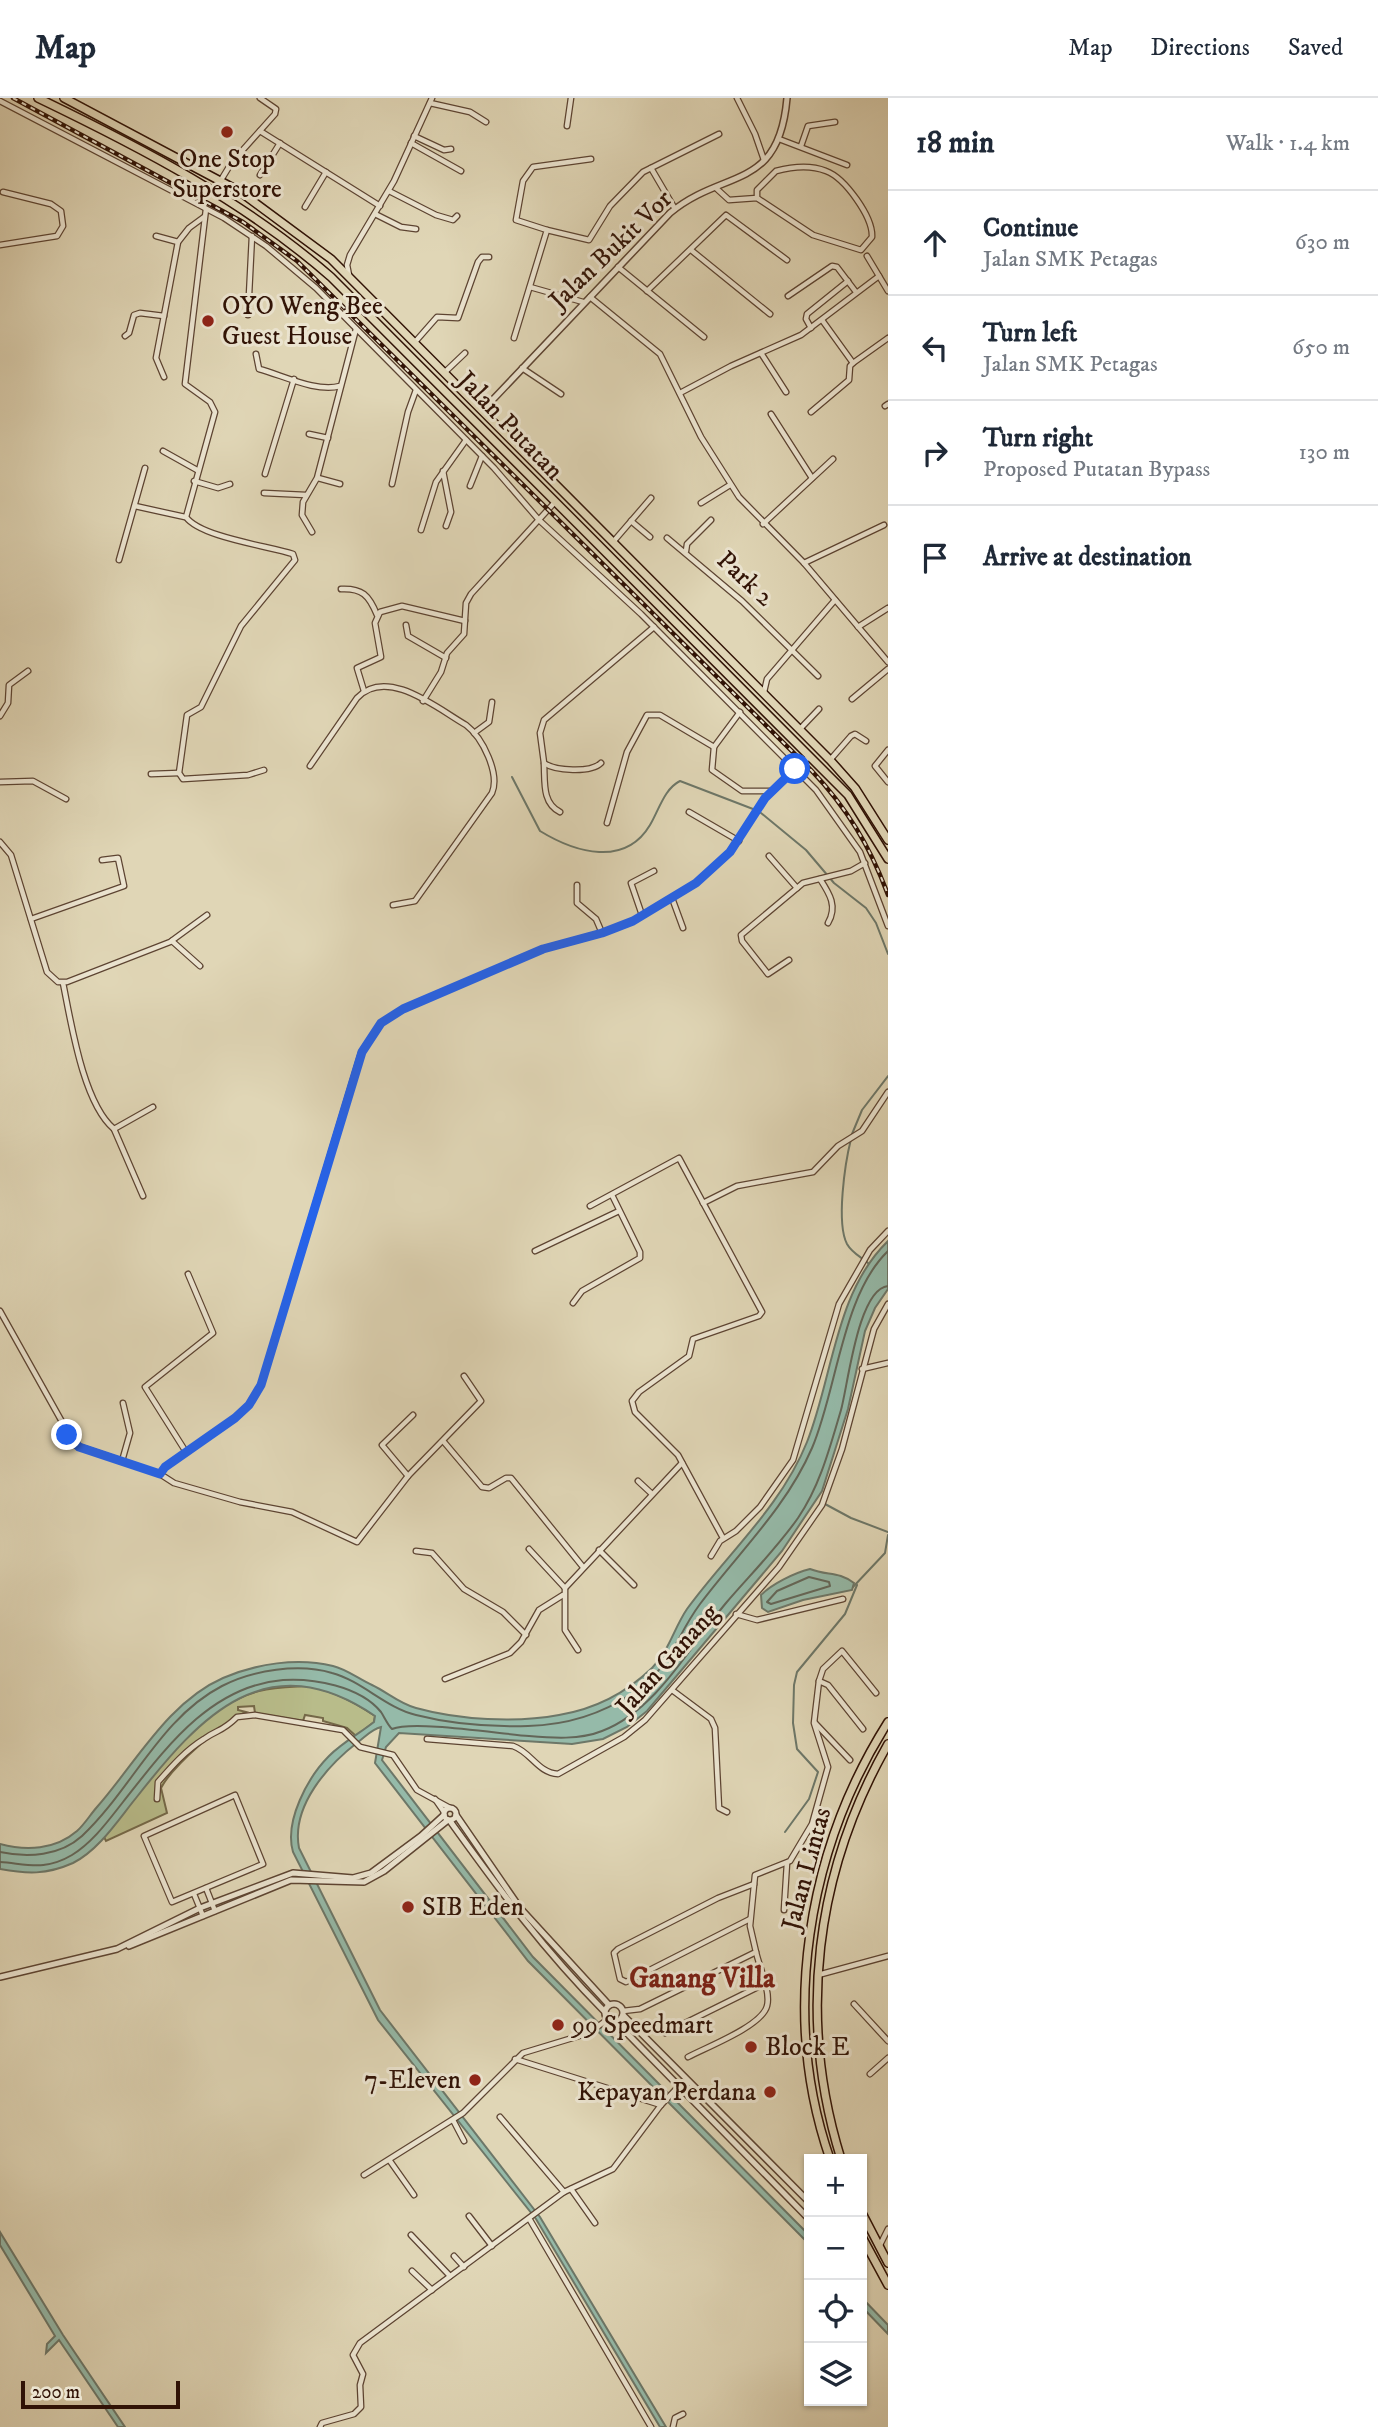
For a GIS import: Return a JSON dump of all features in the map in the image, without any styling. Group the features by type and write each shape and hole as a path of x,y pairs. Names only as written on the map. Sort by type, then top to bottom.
{"highway":[{"name":"Jalan Putatan","path":"38,98 249,212 341,286 848,795 888,859"},
{"name":"Jalan Putatan","path":"63,98 221,180 331,259 830,760 855,789 888,840"},
{"path":"63,98 65,111"},
{"path":"297,248 305,238"},
{"path":"470,415 481,408"},
{"path":"575,522 583,513"},
{"name":"Jalan Lintas","path":"829,2154 813,2097 807,2049 808,1951 822,1872 834,1834 866,1760 888,1722"},
{"name":"Jalan Lintas","path":"840,2154 821,2073 816,1976 818,1950 824,1913 842,1843 878,1760 888,1744"},
{"path":"808,1951 813,1948 818,1950"},
{"path":"863,2217 888,2263"},
{"path":"867,2251 888,2285"}],"street":[{"path":"221,180 232,162 275,114 276,109 260,98"},
{"path":"567,126 571,98"},
{"path":"737,98 755,134 764,161"},
{"name":"Jalan Bukit Vor","path":"481,408 675,209 744,177 764,161 779,139 787,98"},
{"path":"349,276 347,265 350,255 388,191 431,100 470,112 486,122"},
{"path":"0,101 252,235 316,288 482,456 538,520 740,712 826,802 865,863 888,926"},
{"path":"801,146 808,126 835,122"},
{"path":"260,131 380,206"},
{"path":"591,159 533,167 523,181 516,219 589,240 610,206 634,180 651,168 719,134"},
{"path":"414,136 444,150 451,149"},
{"path":"779,139 847,165"},
{"path":"260,175 280,143"},
{"path":"411,143 461,171"},
{"path":"651,168 675,209"},
{"path":"717,189 729,200 757,198 825,240 861,250 872,237 869,223 855,200 837,178 824,170 804,168 776,171 757,190 757,198"},
{"path":"305,207 326,172"},
{"path":"388,191 436,215 453,220 457,216"},
{"path":"0,245 57,236 63,226 61,211 51,204 3,192"},
{"path":"186,517 215,412 210,402 185,384 206,209"},
{"path":"375,214 401,227 416,229"},
{"path":"647,291 691,250 720,218 729,215 787,260"},
{"path":"164,377 156,358 178,242 189,228 205,216"},
{"path":"514,338 547,230"},
{"path":"248,315 252,235"},
{"path":"156,236 178,242"},
{"path":"691,250 770,314"},
{"path":"331,259 341,262 350,255"},
{"path":"867,256 888,291"},
{"path":"415,342 437,317 458,318 478,262 482,257 489,257"},
{"path":"617,266 704,337"},
{"path":"788,296 832,266 837,267 856,292"},
{"path":"680,393 790,341 879,276"},
{"path":"811,328 806,319 807,313 848,281"},
{"path":"530,287 583,302"},
{"path":"589,296 660,354 701,437 730,485 763,524 804,563 888,662"},
{"path":"125,336 130,332 134,315 140,313 164,316"},
{"path":"822,320 853,363"},
{"path":"312,532 302,515 306,495 317,478 356,328"},
{"path":"811,412 849,380 849,366 888,338"},
{"path":"445,372 465,353"},
{"path":"761,353 786,392"},
{"path":"256,354 259,369 332,388 341,386"},
{"path":"522,368 561,394"},
{"path":"265,474 294,379"},
{"path":"392,484 408,412 416,390"},
{"path":"771,414 812,478"},
{"path":"309,434 328,438"},
{"path":"421,530 433,487 466,440"},
{"path":"163,451 197,470"},
{"path":"470,486 482,456"},
{"path":"763,524 833,459"},
{"path":"119,560 145,468"},
{"path":"443,470 451,512 446,526"},
{"path":"317,478 340,484"},
{"path":"194,481 218,488 230,484"},
{"path":"701,503 730,485"},
{"path":"264,493 306,495"},
{"path":"612,542 651,498"},
{"path":"423,701 442,672 452,647 462,639 471,594 555,502"},
{"path":"135,506 186,517 199,528 293,554 295,559 241,626 201,707 187,715 179,774 183,779 248,775 264,770"},
{"path":"686,552 687,544 711,520"},
{"path":"631,521 650,537"},
{"path":"804,563 884,525"},
{"name":"Park 2","path":"667,538 743,601 818,676"},
{"path":"341,589 357,589 366,594 377,615 381,657 376,662 357,668 364,691"},
{"path":"754,682 767,678 793,653 835,600"},
{"path":"377,615 402,606 465,621"},
{"path":"858,627 887,610"},
{"path":"406,625 408,636 446,658"},
{"path":"561,812 551,806 546,798 540,733 544,720 653,627"},
{"path":"852,699 888,669"},
{"path":"0,716 8,704 9,685 28,671"},
{"path":"764,692 767,678"},
{"path":"310,766 364,691 380,686 391,686 423,701 469,727 474,733 495,778 492,793 415,901 393,905"},
{"path":"474,733 489,722 492,702"},
{"path":"800,729 819,709"},
{"path":"740,712 714,747 712,769 725,781 745,792 772,791"},
{"path":"607,823 627,752 647,715 660,715 714,747"},
{"path":"830,760 851,736 855,734 866,741"},
{"path":"888,750 876,766 888,782"},
{"path":"160,1474 165,1467 244,1410 261,1385 369,1036 381,1023 403,1009 543,949 602,933 672,898 708,874 739,841 772,791 810,756"},
{"path":"544,763 559,770 589,770 601,763"},
{"path":"151,774 179,774"},
{"path":"0,782 33,781 66,799"},
{"path":"689,812 739,841"},
{"path":"0,842 11,855 47,972 63,983 80,1061 105,1122 114,1129 143,1196"},
{"path":"769,856 797,888"},
{"path":"31,919 124,886 118,858 102,860"},
{"path":"789,960 768,974 742,941 741,935 807,881 851,871 865,863"},
{"path":"642,915 632,883 654,871"},
{"path":"820,879 832,902 833,912 828,923"},
{"path":"577,884 577,903 596,919 602,933"},
{"path":"672,898 683,928"},
{"path":"63,983 172,941 206,915"},
{"path":"172,941 200,966"},
{"path":"703,1203 737,1186 810,1174 847,1139 862,1131 888,1092"},
{"path":"114,1129 153,1107"},
{"path":"590,1206 679,1158 762,1312 759,1316 693,1339 689,1356 634,1397 632,1405 635,1412 672,1447 723,1538"},
{"path":"573,1303 582,1292 640,1258 640,1252 612,1195"},
{"path":"535,1251 619,1210"},
{"path":"711,1556 723,1538 755,1512 793,1460 828,1332 844,1292 868,1254 888,1231"},
{"path":"186,1452 145,1387 213,1333 188,1274"},
{"name":"Jalan Ganang","path":"427,1739 513,1746 526,1752 545,1771 558,1774 635,1729 779,1567 823,1503 842,1449 874,1329 888,1304"},
{"path":"0,1311 70,1441 180,1484 292,1512 357,1542 408,1476 444,1442 481,1400 464,1376"},
{"path":"862,1369 888,1363"},
{"path":"122,1403 130,1433 122,1461"},
{"path":"408,1476 382,1445 413,1415"},
{"path":"444,1442 482,1487 489,1488 511,1478 583,1567"},
{"path":"445,1679 503,1657 517,1647 539,1611 564,1591 583,1567 682,1463"},
{"path":"638,1481 652,1494"},
{"path":"529,1549 564,1591 565,1630 578,1650"},
{"path":"599,1550 634,1585"},
{"path":"416,1551 432,1553 464,1589 503,1612 526,1635"},
{"path":"736,1614 757,1620 843,1599"},
{"path":"784,1910 787,1863 812,1824 828,1771 814,1723 823,1669 842,1651 876,1693"},
{"path":"819,1681 828,1685 863,1729"},
{"path":"672,1690 711,1719 715,1728 719,1808 727,1812"},
{"path":"157,1799 158,1782 171,1767 197,1743 218,1734 241,1716 318,1724 343,1730 358,1745 393,1755 415,1788 435,1798 514,1912 548,1954 605,2012"},
{"path":"814,1723 821,1726 850,1760"},
{"path":"878,1760 888,1758"},
{"path":"235,1795 263,1864 194,1894 172,1902 144,1836 235,1795"},
{"path":"446,1812 456,1815 520,1908 610,2005"},
{"path":"117,1949 149,1930 212,1903 301,1875 353,1878 371,1873 422,1838 440,1823 446,1812"},
{"path":"440,1823 449,1821 456,1815"},
{"path":"688,2057 747,2026 767,2009 750,1919 754,1884 757,1873 787,1863"},
{"path":"0,1977 117,1949 301,1875"},
{"path":"750,1919 626,1982 620,1979 614,1953 618,1950 718,1898 754,1884"},
{"path":"206,1888 215,1911"},
{"path":"194,1894 203,1916"},
{"path":"616,2022 623,2013 639,2009 756,1952"},
{"path":"816,1976 888,1956"},
{"path":"665,2033 764,1984"},
{"path":"605,2021 605,2012 610,2005 618,2004 623,2013 804,2197"},
{"path":"854,2004 888,2042"},
{"path":"364,2175 463,2113 515,2059 537,2047 593,2031 605,2021 616,2022 807,2217"},
{"path":"870,2074 888,2058"},
{"path":"515,2059 663,2103"},
{"path":"320,2427 322,2423 354,2414 361,2407 360,2385 363,2376 353,2358 356,2347 450,2276 540,2214 565,2192 613,2169 679,2086"},
{"path":"500,2117 565,2192"},
{"path":"454,2119 464,2141"},
{"path":"390,2161 414,2195"},
{"path":"571,2189 595,2223"},
{"path":"469,2216 492,2246"},
{"path":"531,2219 652,2427"},
{"path":"869,2228 888,2230 878,2248"},
{"path":"411,2235 450,2276"},
{"path":"454,2256 464,2267"},
{"path":"412,2271 432,2290"},
{"path":"673,2427 674,2420 683,2414"}],"shaded area":[{"path":"307,1686 351,1701 375,1716 374,1722 356,1736 347,1728 323,1721 323,1718 305,1715 303,1721 255,1713 254,1706 238,1707 238,1710 246,1712 199,1745 167,1779 161,1788 167,1813 106,1841 104,1837 154,1773 191,1732 211,1715 234,1701 259,1691"}],"water":[{"path":"888,1241 888,1289 875,1308 865,1331 848,1409 822,1491 782,1551 647,1711 627,1727 603,1739 572,1744 399,1733 386,1747 382,1760 533,1957 804,2230 804,2239 528,1961 375,1763 381,1727 347,1751 324,1775 306,1802 298,1832 299,1848 380,2010 540,2217 666,2427 660,2427 536,2219 378,2020 293,1852 292,1827 306,1787 329,1756 374,1722 375,1716 336,1695 301,1686 269,1688 239,1698 212,1716 186,1740 100,1843 73,1863 54,1870 36,1872 0,1869 0,1844 20,1848 40,1847 59,1842 77,1831 154,1735 185,1702 223,1678 249,1669 277,1663 319,1663 348,1672 410,1706 450,1715 488,1719 525,1719 572,1712 609,1699 632,1685 658,1661 687,1609 768,1509 796,1466 816,1417 846,1310 870,1262"},
{"path":"810,1569 848,1579 854,1583 852,1590 803,1600 768,1612 762,1608 761,1595 784,1579"},
{"path":"0,2232 63,2335 125,2427 118,2427 59,2340 46,2353 47,2344 55,2336 0,2245"},
{"path":"867,2303 888,2325 888,2334 867,2312"}],"waterway":[{"path":"512,777 540,831 569,845 599,852 627,847 640,838 666,794 680,781 753,809"},
{"path":"761,813 806,850 834,883 866,908 876,923 888,954"},
{"path":"852,1134 862,1110 888,1076"},
{"path":"851,1139 846,1163 842,1222 847,1244 868,1263"},
{"path":"825,1504 851,1518 888,1532"},
{"path":"853,1587 885,1553 888,1535"},
{"path":"785,1832 809,1799 818,1772 797,1749 793,1723 797,1672 845,1614 857,1585"}],"railway":[{"path":"13,98 243,222 297,261 811,770 856,828 888,895"}],"place":[{"name":"One Stop Superstore","path":"227,132"},
{"name":"OYO Weng Bee Guest House","path":"208,321"},
{"name":"SIB Eden","path":"408,1907"},
{"name":"99 Speedmart","path":"558,2025"},
{"name":"Block E","path":"751,2047"},
{"name":"7-Eleven","path":"475,2080"},
{"name":"Kepayan Perdana","path":"770,2092"}],"district":[{"name":"Ganang Villa","path":"702,1978"}],"route":[{"path":"67,1435 70,1441 79,1447 160,1474 165,1467 244,1410 261,1385 369,1036 381,1023 403,1009 543,949 602,933 633,921 696,883 730,852 765,798 795,769"}]}
